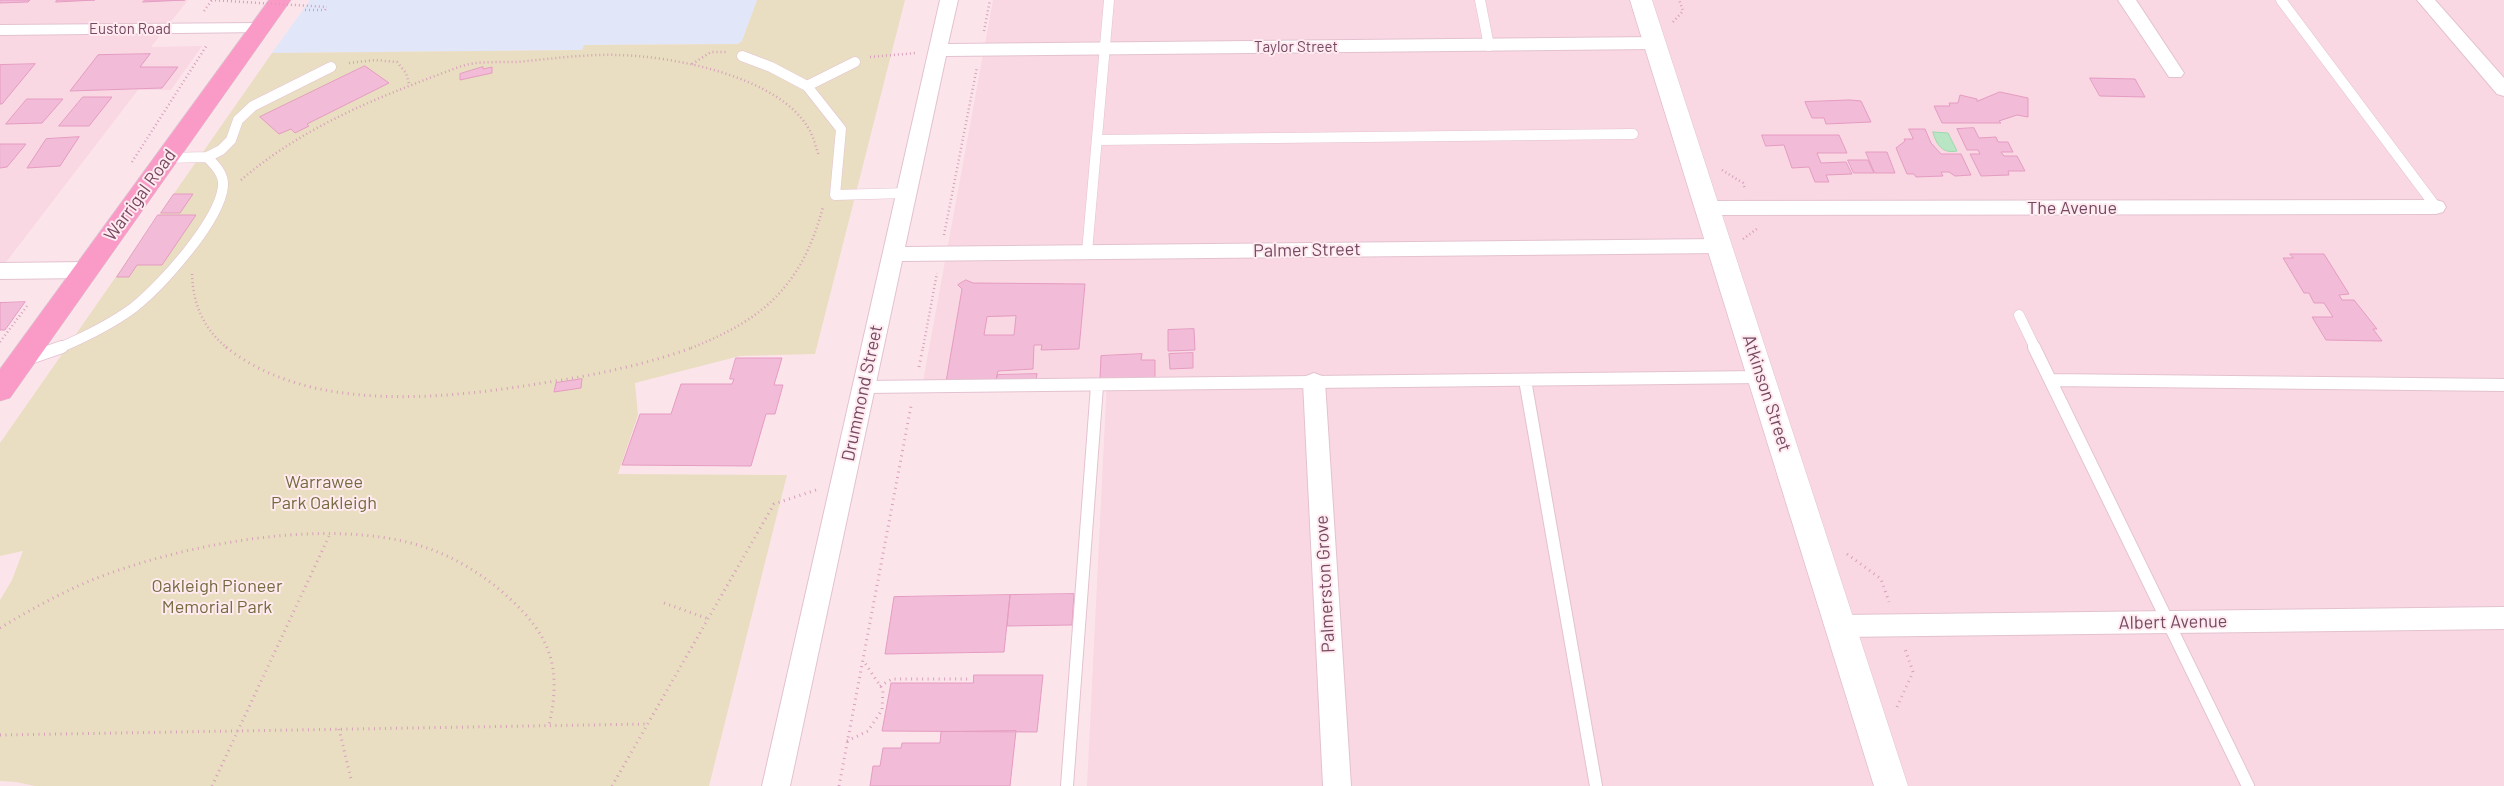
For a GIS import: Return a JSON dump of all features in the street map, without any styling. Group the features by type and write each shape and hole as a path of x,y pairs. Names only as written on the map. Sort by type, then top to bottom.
{"highway":[{"name":"Warrigal Road","path":"0,390 280,0"}],"street":[{"name":"Drummond Street","path":"776,786 949,0"},
{"name":"Atkinson Street","path":"1641,0 1891,786"},
{"path":"2127,0 2175,72"},
{"path":"2426,0 2504,90"},
{"name":"Euston Road","path":"0,30 259,28"},
{"name":"Taylor Street","path":"937,52 1105,48 1655,43"},
{"name":"The Avenue","path":"1707,208 2436,207"},
{"name":"Palmer Street","path":"893,254 1720,246"},
{"path":"0,271 86,270"},
{"name":"Palmerston Grove","path":"1314,382 1337,786"},
{"name":"Albert Avenue","path":"1841,626 2504,618"}],"lane":[{"path":"1087,252 1108,0"},
{"path":"1480,0 1489,46"},
{"path":"2281,0 2436,207"},
{"path":"742,56 772,68 807,86 841,130 835,195 906,193"},
{"path":"807,86 855,62"},
{"path":"166,158 207,157 221,150 231,140 238,120 253,106 331,67"},
{"path":"1097,140 1633,134"},
{"path":"20,361 83,340 110,324 154,291 173,273 198,239 224,190 224,179 207,157"},
{"path":"2019,315 2170,622 2248,786"},
{"path":"864,387 1097,386 1762,377"},
{"path":"1525,380 1596,786"},
{"path":"2050,380 2504,385"},
{"path":"1067,786 1097,386"}],"path":[{"path":"204,11 211,0 326,7 325,10 305,10"},
{"path":"1679,0 1683,11"},
{"path":"131,164 218,29"},
{"path":"691,64 711,52 724,52 742,56"},
{"path":"855,62 890,54 937,52"},
{"path":"224,190 239,181 266,158 316,127 409,84 468,64 518,62 583,55 660,58 691,64 754,85 792,109 802,118 817,144 820,160"},
{"path":"331,67 375,60 397,62 406,73 409,84"},
{"path":"198,239 192,267 192,296 199,315 212,335 247,363 272,376 308,387 370,395 443,395 520,387 634,366 668,356 723,332 754,316 775,300 795,279 814,240 824,206"},
{"path":"0,342 53,271"},
{"path":"612,786 774,504 843,482"},
{"path":"0,628 42,603 102,577 166,557 251,541 331,533 370,535 419,544 456,561 484,577 502,591 540,629 551,650 555,688 554,709 549,725"},
{"path":"212,786 331,533"},
{"path":"664,603 709,619"},
{"path":"847,741 868,731 877,721 882,710 883,690 863,659"},
{"path":"1896,704 1913,672"},
{"path":"880,686 892,679 970,679"},
{"path":"0,735 647,724"},
{"path":"339,729 351,779"}],"shaded area":[{"path":"0,0 188,0 151,47 202,46 171,90 138,90 0,270"},
{"path":"310,0 757,0 742,42 738,44 585,45 582,50 272,53"},
{"path":"993,0 2504,0 2504,786 1087,786 1107,379 923,381"},
{"path":"1933,132 1948,133 1957,151 1952,152 1941,148"}],"green space":[{"name":"Warrawee Park Oakleigh","path":"757,0 905,0 815,354 740,356 635,383 638,415 618,474 787,475 709,786 35,786 0,781 0,600 12,580 23,551 0,556 0,443 272,53 582,50 584,45 738,44 742,41"}],"building":[{"path":"0,0 30,0 28,2 0,3"},
{"path":"57,0 95,0 56,2"},
{"path":"145,0 185,0 143,2"},
{"path":"150,54 140,67 178,67 162,88 70,91 98,55"},
{"path":"35,64 2,104 0,104 0,65"},
{"path":"365,66 389,83 307,124 309,126 295,133 291,129 279,134 260,117"},
{"path":"483,67 483,69 492,67 492,73 460,80 460,74"},
{"path":"2090,78 2135,79 2145,97 2100,96"},
{"path":"2000,92 2028,98 2028,117 2017,115 1999,121 2001,123 1942,123 1934,106 1950,106 1949,103 1958,103 1960,95 1977,99 1977,101"},
{"path":"83,97 112,97 89,126 59,126"},
{"path":"27,99 63,99 42,123 6,124"},
{"path":"1861,101 1871,122 1826,124 1824,118 1812,118 1805,102"},
{"path":"1974,128 1979,138 1996,137 1998,142 2008,142 2013,152 2001,152 2004,156 2017,156 2025,171 2008,171 2009,175 1981,176 1970,154 1980,154 1978,150 1967,150 1957,129"},
{"path":"1909,129 1925,129 1931,143 1941,154 1961,154 1971,175 1955,176 1949,172 1941,172 1943,176 1916,177 1914,174 1907,174 1896,148 1905,141 1904,139 1913,139"},
{"path":"1762,135 1839,135 1847,153 1817,153 1821,163 1846,162 1852,174 1826,175 1829,182 1815,182 1809,167 1792,168 1784,145 1766,146"},
{"path":"79,137 60,166 27,168 46,139"},
{"path":"0,144 26,144 7,167 0,168"},
{"path":"1866,152 1887,152 1895,173 1875,173"},
{"path":"1848,160 1868,160 1874,173 1854,173"},
{"path":"174,194 193,194 180,213 161,213"},
{"path":"158,215 196,215 162,265 137,265 129,277 117,277"},
{"path":"2290,254 2324,254 2349,294 2339,295 2342,300 2354,300 2377,329 2373,329 2382,341 2326,340 2312,317 2333,317 2324,303 2314,303 2309,293 2304,293 2283,258 2293,258"},
{"path":"966,280 973,283 1085,284 1079,349 1041,350 1042,345 1034,345 1033,369 998,371 996,381 946,382 962,289 958,285","holes":["1016,316 1014,335 984,335 987,317"]},
{"path":"25,302 5,330 0,330 0,303"},
{"path":"1194,329 1195,350 1168,351 1168,330"},
{"path":"1193,353 1193,368 1170,369 1169,354"},
{"path":"1142,354 1141,360 1155,360 1155,378 1100,379 1101,356"},
{"path":"736,358 782,358 774,385 783,385 775,414 766,414 751,466 622,465 640,414 671,414 681,384 732,384 734,379 730,379"},
{"path":"1037,374 1036,380 996,381 997,375"},
{"path":"582,379 581,388 554,392 556,383"},
{"path":"1074,594 1072,625 1007,626 1010,595"},
{"path":"1010,595 1004,652 885,654 894,597"},
{"path":"974,675 1043,675 1037,732 882,731 891,683 973,683"},
{"path":"1016,731 1010,786 870,786 873,766 880,766 883,748 901,748 902,743 940,743 941,732"}],"park label":[{"name":"Oakleigh Pioneer Memorial Park","path":"217,596"}]}
